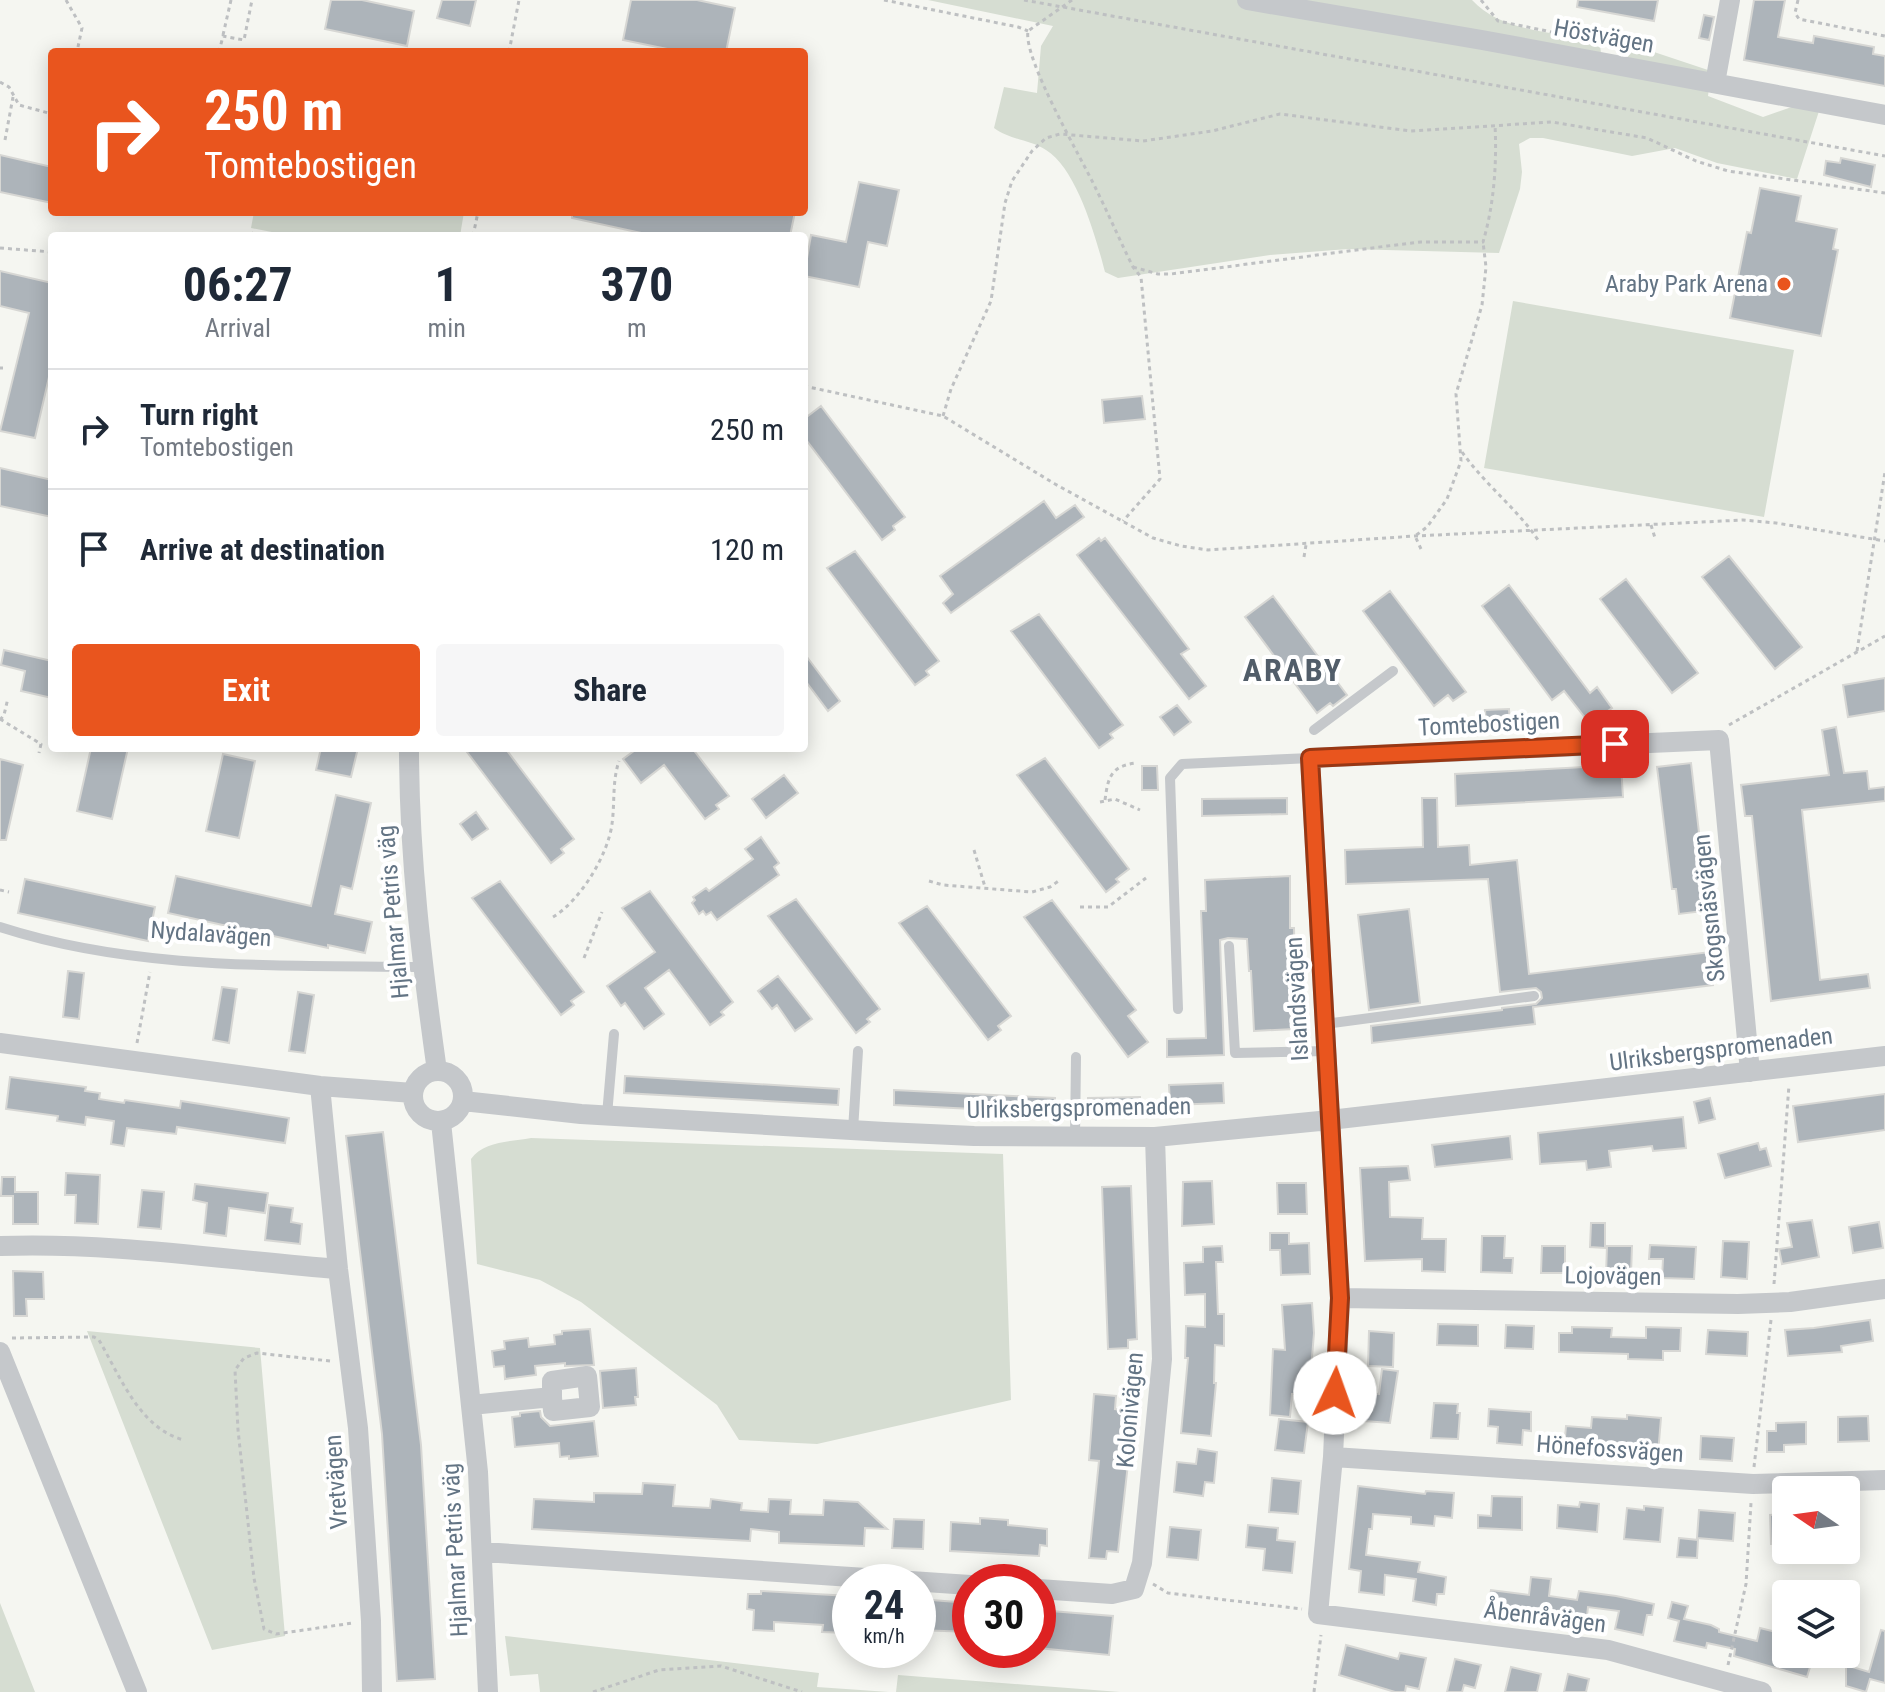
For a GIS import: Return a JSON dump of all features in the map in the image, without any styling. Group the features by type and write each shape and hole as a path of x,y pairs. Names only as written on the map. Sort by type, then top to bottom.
{"street":[{"name":"Höstvägen","path":"1247,0 1885,115"},
{"path":"1715,83 1730,0"},
{"name":"Tomtebostigen","path":"1310,758 1719,740"},
{"name":"Skogsnäsvägen","path":"1719,740 1750,1072"},
{"name":"Hjalmar Petris väg","path":"409,752 409,801 422,967 437,1071"},
{"name":"Islandsvägen","path":"1310,758 1340,1298 1333,1457 1320,1613"},
{"path":"0,1043 320,1086 413,1093"},
{"name":"Ulriksbergspromenaden","path":"463,1101 607,1115 853,1130 1075,1138 1155,1137 1330,1120 1885,1056"},
{"path":"437,1071 457,1080 463,1101 455,1115 441,1122 420,1115 415,1108 413,1093 423,1075 437,1071"},
{"name":"Vretvägen","path":"320,1086 361,1467 371,1621 372,1692"},
{"name":"Hjalmar Petris väg","path":"441,1122 471,1405 483,1552 488,1692"},
{"name":"Kolonivägen","path":"1056,1590 1112,1594 1134,1589 1142,1563 1162,1359 1155,1137"},
{"path":"0,1246 60,1245 151,1251 338,1269"},
{"name":"Lojovägen","path":"1340,1298 1773,1303 1885,1289"},
{"path":"0,1352 137,1692"},
{"path":"471,1405 552,1397"},
{"name":"Hönefossvägen","path":"1333,1457 1753,1484 1885,1480"},
{"path":"483,1552 952,1584"},
{"name":"Åbenråvägen","path":"1320,1613 1608,1650 1762,1692"}],"lane":[{"path":"1314,730 1393,671"},
{"path":"1178,1009 1170,778 1182,764 1310,758"},
{"name":"Nydalavägen","path":"0,927 58,943 153,957 240,965 422,967"},
{"path":"1229,946 1235,1053 1326,1051"},
{"path":"1325,1024 1534,996"},
{"path":"607,1115 614,1034"},
{"path":"853,1130 858,1051"},
{"path":"1075,1138 1076,1057"}],"path":[{"path":"66,0 82,28 78,47"},
{"path":"220,48 231,0"},
{"path":"223,36 244,40 252,0"},
{"path":"510,48 519,0"},
{"path":"884,0 1028,31"},
{"path":"1024,0 1885,156"},
{"path":"1072,0 1028,31 1027,38 1036,66 1068,135 1133,267 1141,277 1160,479 1123,521"},
{"path":"1481,0 1498,21 1586,39"},
{"path":"1798,0 1795,13 1799,19 1885,36"},
{"path":"0,82 9,87 19,105 48,113"},
{"path":"5,140 13,97"},
{"path":"943,416 951,389 991,301 1005,203 1012,181 1032,151 1046,138 1060,134 1114,140 1171,138 1280,114 1398,130 1552,122 1647,138 1696,161 1728,171 1885,193"},
{"path":"1495,125 1492,201 1483,242 1486,267 1482,305 1456,394 1456,422 1462,452 1487,485 1532,530 1540,543"},
{"path":"1133,267 1171,274 1410,243 1483,242"},
{"path":"0,248 48,252"},
{"path":"808,387 943,416 1055,484 1153,538 1195,548 1306,545 1415,536 1743,520 1885,541"},
{"path":"1415,536 1427,527 1447,499 1462,452"},
{"path":"1857,651 1885,472"},
{"path":"1651,525 1655,538"},
{"path":"1415,536 1421,549"},
{"path":"1304,557 1306,545"},
{"path":"1719,740 1731,723 1885,636"},
{"path":"8,698 0,719 41,744 39,753"},
{"path":"553,917 565,910 603,858 613,823 615,773 619,761"},
{"path":"1105,800 1108,777 1112,771 1125,764 1136,763"},
{"path":"1100,802 1125,802 1140,810"},
{"path":"974,850 985,887"},
{"path":"1080,907 1108,907 1146,878"},
{"path":"929,881 943,885 1032,892 1050,887 1060,880"},
{"path":"0,890 9,892"},
{"path":"584,958 602,912"},
{"path":"133,1062 153,957"},
{"path":"1724,1681 1746,1584 1753,1484 1773,1303 1791,1067"},
{"path":"0,1338 94,1337 99,1340 129,1393 156,1426 184,1440"},
{"path":"350,1363 257,1353 238,1364 234,1382 254,1578 264,1629 276,1634 371,1621"},
{"path":"1142,1563 1153,1584 1168,1593 1320,1613 1314,1692"},
{"path":"593,1692 659,1670 721,1666 802,1692"}],"shaded area":[{"path":"928,0 1472,0 1497,18 1512,24 1592,40 1600,45 1602,61 1624,66 1633,45 1711,71 1708,96 1763,117 1806,102 1820,108 1797,179 1717,163 1675,148 1632,156 1530,138 1519,144 1520,189 1499,253 1348,249 1270,255 1118,278 1105,272 1084,205 1057,159 1040,146 994,128 1004,87 1037,93 1041,46 1053,26"},
{"path":"253,216 463,216 461,232 272,232 251,228"},
{"path":"1513,301 1794,350 1764,517 1484,468"},
{"path":"531,1138 1003,1154 1011,1400 817,1444 739,1440 717,1405 581,1302 540,1280 477,1264 471,1159 490,1146"},
{"path":"87,1331 260,1348 285,1636 212,1650"},
{"path":"0,1603 35,1692 0,1692"},
{"path":"505,1636 819,1673 817,1687 889,1692 540,1692 538,1674 510,1676"},
{"path":"898,1675 1120,1692 896,1692"}],"building":[{"path":"331,0 362,0 414,11 407,46 325,29"},
{"path":"442,0 476,0 470,26 437,18"},
{"path":"631,0 697,0 735,8 727,48 662,48 623,40"},
{"path":"1578,0 1658,0 1654,21 1577,7"},
{"path":"1754,0 1785,0 1778,37 1813,43 1814,36 1874,47 1873,54 1885,56 1885,86 1744,60"},
{"path":"1704,15 1714,17 1709,40 1699,38"},
{"path":"0,155 48,166 48,202 0,192"},
{"path":"1841,158 1875,165 1871,187 1824,175 1826,161 1840,163"},
{"path":"859,182 899,190 887,246 868,242 859,287 808,277 811,235 846,242"},
{"name":"Araby Park Arena","path":"1760,188 1801,196 1796,221 1837,229 1833,249 1838,250 1821,336 1730,318 1747,232 1751,233"},
{"path":"794,216 791,232 637,232 572,218"},
{"path":"0,271 48,282 48,381 35,438 0,431 29,313 0,306"},
{"path":"1142,396 1145,419 1104,423 1102,400"},
{"path":"821,406 905,517 882,540 808,442 808,416"},
{"path":"0,468 48,479 48,516 0,506"},
{"path":"1044,501 1056,518 1075,505 1084,517 951,613 943,603 953,594 940,576"},
{"path":"1099,538 1101,541 1105,538 1189,649 1181,654 1206,686 1189,699 1077,555"},
{"path":"855,551 939,661 926,671 929,675 915,685 827,568"},
{"path":"1729,556 1802,647 1775,669 1702,577"},
{"path":"1626,579 1698,673 1672,693 1600,599"},
{"path":"1509,585 1590,693 1597,687 1612,708 1590,724 1564,691 1552,700 1482,606"},
{"path":"1390,591 1466,692 1453,701 1448,695 1434,706 1363,611"},
{"path":"1273,596 1347,695 1333,706 1330,703 1317,713 1245,617"},
{"path":"1039,614 1123,725 1110,734 1113,738 1099,748 1011,631"},
{"path":"4,650 48,660 48,697 21,691 25,671 1,665"},
{"path":"808,658 840,701 828,711 808,684"},
{"path":"1885,678 1885,711 1848,717 1843,685"},
{"path":"1177,705 1191,722 1174,735 1160,717"},
{"path":"1509,709 1510,725 1486,726 1485,710"},
{"path":"1836,727 1844,773 1867,771 1869,789 1885,787 1885,801 1802,810 1820,980 1868,974 1870,988 1771,1001 1752,816 1745,816 1741,785 1829,775 1822,730"},
{"path":"90,752 127,752 112,819 77,811"},
{"path":"320,752 357,752 351,777 316,770"},
{"path":"467,752 508,752 574,839 561,849 564,853 551,863"},
{"path":"633,752 695,752 729,796 716,805 719,809 705,819 664,765 641,783 623,759"},
{"path":"223,754 255,761 239,838 206,831"},
{"path":"1045,758 1129,869 1106,892 1017,775"},
{"path":"0,759 23,765 6,840 0,840"},
{"path":"1691,763 1705,885 1700,886 1704,911 1679,914 1676,889 1672,889 1657,767"},
{"path":"1621,765 1623,797 1456,806 1455,774"},
{"path":"1142,766 1157,766 1158,790 1142,790"},
{"path":"784,775 798,793 766,818 752,799"},
{"path":"336,795 371,803 352,889 341,886 335,914 372,922 365,953 328,945 328,948 168,913 176,876 311,906"},
{"path":"1287,798 1287,814 1202,816 1202,799"},
{"path":"1422,798 1437,798 1438,847 1469,845 1470,865 1517,860 1529,974 1710,952 1713,985 1533,1007 1535,1024 1372,1043 1371,1026 1502,1010 1536,1004 1542,998 1536,988 1500,992 1488,879 1346,884 1345,850 1423,847"},
{"path":"476,812 488,829 472,840 460,824"},
{"path":"761,837 779,863 774,867 779,875 717,920 711,912 699,914 692,903 695,900 693,897 706,888 709,891 753,859 745,849"},
{"path":"1290,876 1290,928 1294,928 1294,1029 1254,1031 1247,939 1228,938 1220,940 1224,1055 1167,1057 1167,1039 1206,1038 1201,911 1206,911 1205,880"},
{"path":"25,879 155,907 148,941 18,913"},
{"path":"500,881 584,992 571,1001 574,1005 561,1015 472,898"},
{"path":"650,891 733,1002 721,1012 724,1015 710,1025 669,970 645,988 664,1014 644,1029 625,1003 621,1006 607,986 655,952 622,908"},
{"path":"796,899 880,1009 856,1033 768,916"},
{"path":"1052,900 1136,1010 1128,1016 1148,1042 1128,1057 1024,917"},
{"path":"927,906 1011,1016 998,1026 1001,1030 988,1040 899,923"},
{"path":"1409,909 1420,1003 1369,1010 1358,915"},
{"path":"68,971 84,973 79,1019 63,1017"},
{"path":"778,976 812,1019 795,1031 777,1005 772,1009 758,991"},
{"path":"222,987 237,989 229,1043 213,1040"},
{"path":"298,992 314,995 305,1053 289,1051"},
{"path":"625,1076 839,1089 838,1105 624,1093"},
{"path":"10,1077 86,1087 85,1091 100,1093 99,1099 124,1103 125,1100 180,1108 181,1101 289,1118 285,1143 177,1127 176,1134 127,1128 124,1146 111,1144 114,1121 86,1117 85,1125 57,1121 58,1116 6,1109"},
{"path":"1223,1083 1224,1103 1170,1105 1169,1085"},
{"path":"894,1090 1055,1098 1055,1113 894,1105"},
{"path":"1885,1094 1885,1130 1798,1142 1793,1106"},
{"path":"1140,1097 1141,1114 1088,1115 1088,1098"},
{"path":"1710,1098 1715,1119 1699,1123 1694,1102"},
{"path":"1683,1117 1686,1148 1653,1151 1652,1146 1609,1151 1611,1167 1587,1170 1586,1161 1540,1164 1538,1133"},
{"path":"383,1132 421,1445 435,1679 397,1681 382,1434 346,1136"},
{"path":"1510,1136 1512,1159 1435,1167 1432,1145"},
{"path":"1758,1143 1760,1150 1766,1148 1771,1166 1725,1178 1718,1154"},
{"path":"1408,1166 1410,1180 1389,1182 1390,1217 1423,1218 1422,1239 1446,1239 1445,1272 1422,1271 1422,1259 1365,1261 1360,1168"},
{"path":"66,1173 100,1175 98,1224 75,1223 76,1195 65,1195"},
{"path":"2,1177 15,1177 15,1192 38,1192 38,1224 13,1224 13,1196 1,1196"},
{"path":"1212,1181 1214,1224 1182,1226 1183,1182"},
{"path":"1277,1183 1306,1183 1307,1214 1278,1214"},
{"path":"195,1184 268,1193 265,1213 229,1208 226,1236 204,1233 207,1203 193,1200"},
{"path":"1131,1186 1137,1339 1128,1340 1128,1348 1108,1349 1102,1187"},
{"path":"142,1190 164,1192 161,1229 138,1227"},
{"path":"269,1205 293,1208 291,1222 302,1224 300,1244 265,1240"},
{"path":"1812,1220 1819,1257 1782,1264 1779,1249 1792,1247 1787,1223"},
{"path":"1879,1222 1883,1248 1853,1253 1849,1227"},
{"path":"1591,1223 1605,1223 1605,1248 1590,1247"},
{"path":"1270,1233 1289,1233 1289,1244 1309,1243 1310,1274 1281,1275 1280,1250 1270,1250"},
{"path":"1482,1236 1505,1236 1504,1258 1513,1258 1512,1273 1481,1272"},
{"path":"1723,1241 1749,1242 1747,1279 1721,1277"},
{"path":"1650,1245 1696,1247 1694,1279 1662,1278 1663,1259 1649,1259"},
{"path":"1222,1246 1223,1262 1216,1262 1218,1314 1224,1314 1224,1346 1215,1345 1216,1383 1211,1436 1181,1433 1188,1358 1185,1358 1186,1326 1205,1327 1205,1294 1185,1295 1184,1263 1203,1262 1203,1247"},
{"path":"1542,1246 1565,1246 1565,1273 1541,1273"},
{"path":"1607,1246 1632,1246 1631,1275 1606,1275"},
{"path":"13,1271 43,1272 44,1299 26,1299 27,1316 14,1316"},
{"path":"1312,1303 1314,1333 1309,1394 1292,1394 1290,1417 1270,1415 1273,1349 1285,1350 1282,1305"},
{"path":"1870,1320 1873,1341 1841,1346 1842,1352 1788,1356 1785,1330"},
{"path":"1438,1324 1478,1325 1478,1346 1437,1345"},
{"path":"1506,1325 1534,1326 1533,1349 1505,1348"},
{"path":"1572,1327 1612,1328 1611,1337 1646,1338 1646,1327 1681,1328 1680,1351 1663,1351 1663,1360 1628,1359 1628,1354 1559,1352 1559,1333 1572,1333"},
{"path":"590,1329 594,1365 565,1366 565,1363 535,1366 536,1375 505,1379 504,1366 494,1367 492,1351 505,1349 504,1341 528,1338 529,1347 555,1344 554,1335 562,1334 562,1331"},
{"path":"1708,1330 1748,1332 1747,1356 1706,1354"},
{"path":"1369,1331 1394,1333 1393,1367 1368,1366"},
{"path":"636,1368 636,1405 603,1408 600,1371"},
{"path":"1382,1369 1398,1371 1390,1423 1364,1421 1366,1393 1379,1394"},
{"path":"1094,1394 1116,1396 1115,1409 1134,1411 1118,1552 1107,1551 1106,1559 1089,1558 1099,1461 1089,1460"},
{"path":"1434,1403 1458,1404 1458,1439 1431,1438"},
{"path":"1489,1409 1531,1412 1531,1431 1523,1430 1522,1445 1497,1443 1498,1427 1488,1426"},
{"path":"540,1411 541,1417 550,1426 594,1421 598,1456 560,1457 559,1443 515,1447 512,1417"},
{"path":"1627,1415 1661,1418 1658,1454 1564,1448 1566,1426 1591,1428 1592,1417 1627,1419"},
{"path":"1868,1416 1869,1441 1838,1442 1838,1417"},
{"path":"1279,1419 1308,1422 1304,1453 1275,1450"},
{"path":"1806,1422 1806,1444 1784,1445 1784,1452 1767,1452 1767,1431 1776,1431 1776,1423"},
{"path":"1701,1436 1734,1438 1732,1461 1700,1459"},
{"path":"1198,1449 1217,1452 1214,1483 1205,1482 1203,1496 1174,1492 1177,1462 1196,1464"},
{"path":"1272,1478 1301,1481 1298,1514 1269,1512"},
{"path":"643,1483 675,1485 673,1506 710,1508 711,1499 742,1503 741,1510 768,1512 769,1499 791,1500 790,1514 823,1515 824,1500 858,1502 887,1529 865,1528 864,1546 779,1543 779,1532 751,1529 750,1541 532,1529 534,1499 594,1502 594,1493 642,1494"},
{"path":"1358,1486 1425,1494 1426,1491 1454,1493 1452,1518 1435,1516 1434,1526 1411,1524 1411,1517 1373,1514 1372,1529 1369,1529 1366,1555 1420,1562 1418,1572 1446,1577 1444,1594 1437,1594 1436,1605 1413,1601 1416,1579 1385,1575 1384,1595 1359,1592 1361,1571 1349,1569"},
{"path":"1492,1496 1522,1497 1522,1530 1478,1528 1478,1515 1491,1516"},
{"path":"1580,1502 1599,1504 1597,1532 1557,1528 1558,1505 1579,1507"},
{"path":"1644,1506 1663,1508 1660,1542 1624,1539 1627,1508 1644,1510"},
{"path":"1699,1510 1735,1513 1733,1541 1697,1538"},
{"path":"1770,1515 1772,1515 1771,1544"},
{"path":"980,1518 1008,1520 1008,1525 1047,1529 1047,1546 1040,1545 1039,1556 950,1551 951,1522 980,1524"},
{"path":"894,1519 924,1520 923,1549 892,1548"},
{"path":"1248,1525 1278,1528 1277,1540 1295,1542 1292,1573 1263,1570 1265,1549 1246,1547"},
{"path":"1170,1527 1201,1530 1198,1560 1167,1557"},
{"path":"1679,1538 1698,1540 1697,1558 1677,1557"},
{"path":"1531,1577 1551,1579 1549,1596 1577,1600 1579,1591 1616,1596 1654,1604 1652,1615 1647,1615 1643,1635 1615,1629 1619,1611 1588,1607 1586,1625 1487,1613 1491,1590 1529,1595"},
{"path":"761,1591 832,1595 832,1632 822,1632 823,1625 774,1622 774,1631 753,1630 754,1610 747,1609 748,1594 761,1594"},
{"path":"936,1600 952,1602 952,1631 936,1631"},
{"path":"1672,1602 1688,1606 1684,1619 1711,1625 1719,1632 1757,1641 1760,1628 1772,1631 1772,1667 1734,1656 1735,1649 1707,1643 1706,1648 1674,1641 1679,1621 1668,1618"},
{"path":"1056,1611 1113,1616 1109,1655 1056,1650"},
{"path":"1881,1630 1885,1631 1885,1683 1870,1679 1866,1692 1846,1686 1846,1668 1869,1672"},
{"path":"1346,1645 1398,1659 1400,1653 1426,1658 1419,1689 1406,1686 1405,1692 1395,1692 1339,1675"},
{"path":"1455,1659 1481,1665 1475,1688 1464,1685 1462,1692 1447,1692"},
{"path":"1511,1667 1541,1674 1537,1692 1505,1692"},
{"path":"1776,1668 1810,1668 1807,1677"},
{"path":"1568,1674 1589,1679 1586,1692 1564,1692"}],"place":[{"name":"Araby Park Arena","path":"1784,284"}],"district":[{"name":"ARABY","path":"1293,670"}],"route":[{"path":"1335,1393 1340,1298 1310,758 1615,744"}]}
